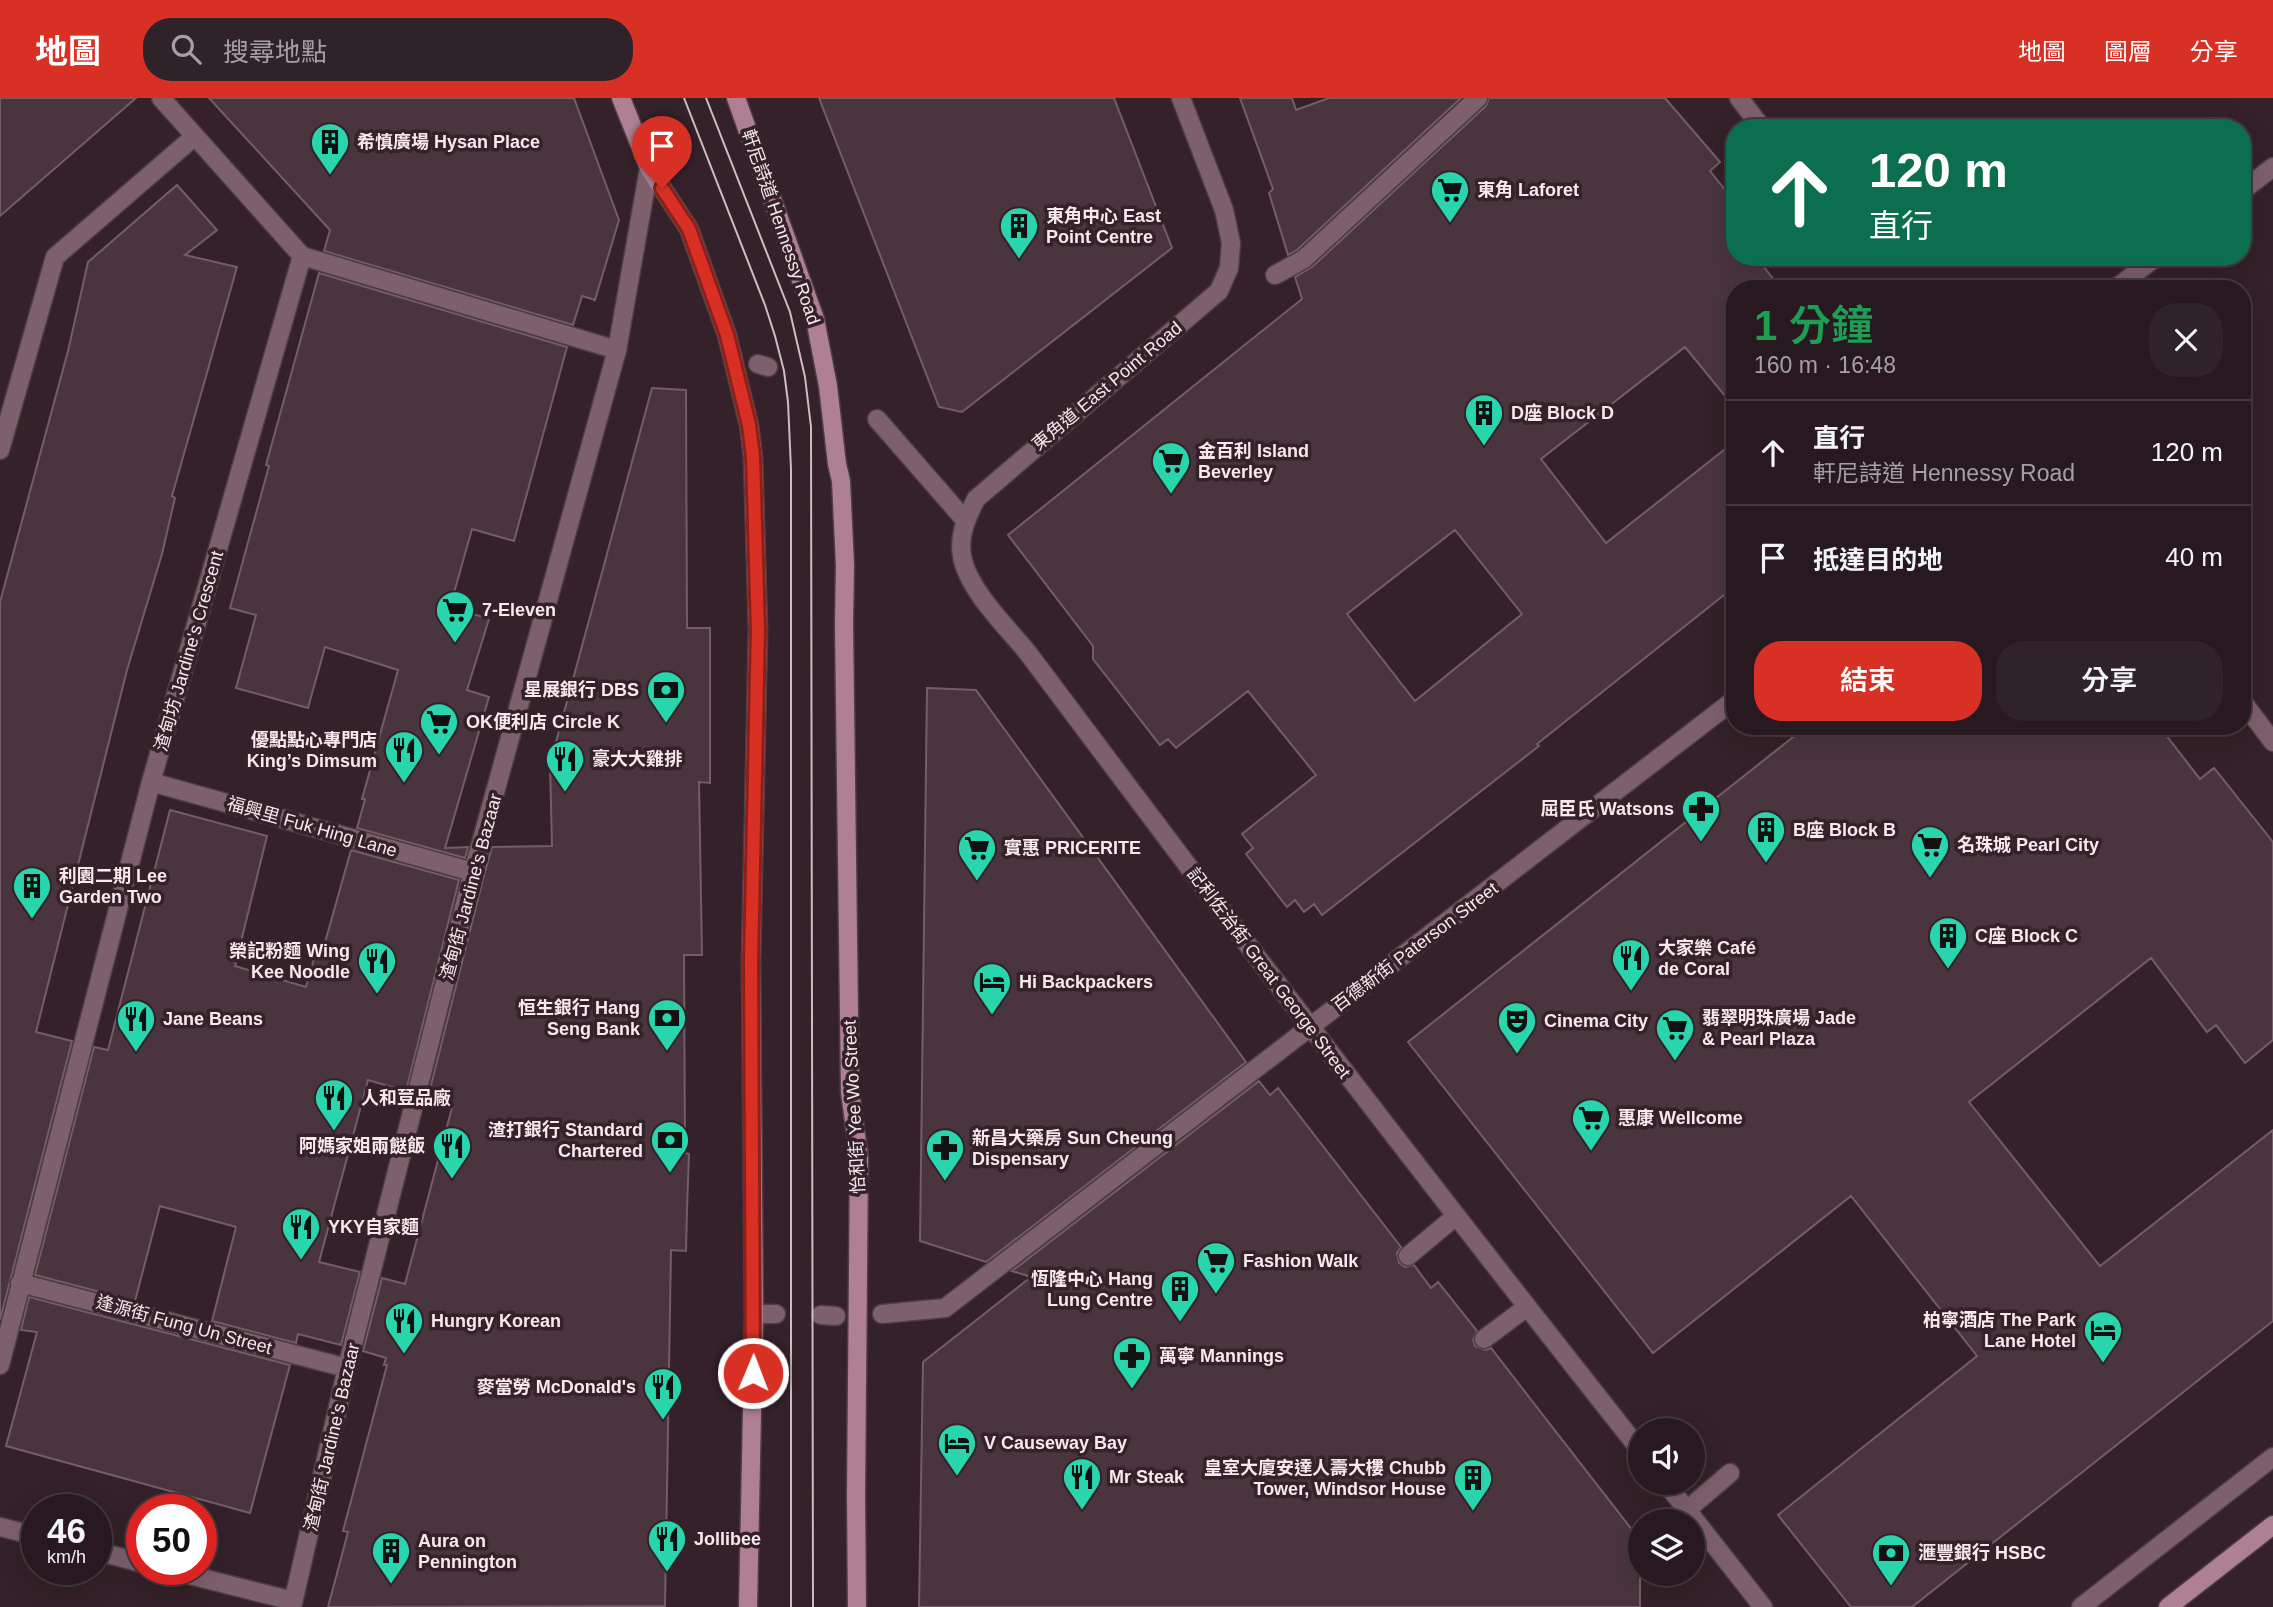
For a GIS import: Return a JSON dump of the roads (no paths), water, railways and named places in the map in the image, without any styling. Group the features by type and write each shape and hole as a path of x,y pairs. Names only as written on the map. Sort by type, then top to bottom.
{"main road":[{"path":"621,98 649,168 689,229 727,335 749,425 755,483 758,630 751,961 754,1314 748,1607"},
{"name":"軒尼詩道 Hennessy Road","path":"736,98 810,302 820,338 842,493 845,565"},
{"name":"怡和街 Yee Wo Street","path":"845,565 850,1092 859,1158 857,1607"},
{"path":"2168,1607 2273,1525"}],"street":[{"path":"161,98 302,256 617,350"},
{"name":"東角道 East Point Road","path":"995,481 1219,291 1230,268 1231,243 1224,211 1181,98"},
{"path":"1275,275 1304,258 1478,98"},
{"path":"1739,98 1755,119"},
{"path":"0,450 55,257 195,136"},
{"path":"2251,184 2273,167"},
{"name":"渣甸街 Jardine's Bazaar","path":"292,1604 347,1368 474,872 617,350 649,168"},
{"name":"渣甸坊 Jardine's Crescent","path":"0,1364 151,782 302,256"},
{"path":"2127,280 2144,266"},
{"path":"877,419 965,520"},
{"name":"記利佐治街 Great George Street","path":"995,481 976,499 965,520 961,540 963,562 985,601 1030,656 1310,1027 1628,1435"},
{"name":"百德新街 Paterson Street","path":"882,1314 944,1308 1726,706"},
{"path":"2251,713 2273,742"},
{"name":"福興里 Fuk Hing Lane","path":"151,782 474,872"},
{"path":"1408,1256 1456,1216"},
{"name":"逢源街 Fung Un Street","path":"20,1283 347,1368"},
{"path":"1484,1339 1527,1307"},
{"path":"2081,1607 2273,1457"},
{"path":"1688,1509 1730,1473"},
{"path":"1675,1495 1686,1509"},
{"path":"0,1527 21,1532"},
{"path":"1705,1533 1763,1607"},
{"path":"217,1583 292,1604"}],"tram line":[{"path":"684,98 765,305 784,371 788,402 791,469 791,1607"},
{"path":"706,98 790,312 805,377 811,427 813,1607"}],"place":[{"name":"希慎廣場 Hysan Place","path":"330,176"},
{"name":"東角 Laforet","path":"1450,224"},
{"name":"東角中心 East Point Centre","path":"1019,260"},
{"name":"D座 Block D","path":"1484,447"},
{"name":"金百利 Island Beverley","path":"1171,495"},
{"name":"7-Eleven","path":"455,644"},
{"name":"星展銀行 DBS","path":"666,724"},
{"name":"OK便利店 Circle K","path":"439,756"},
{"name":"優點點心專門店 King’s Dimsum","path":"404,784"},
{"name":"豪大大雞排","path":"565,793"},
{"name":"屈臣氏 Watsons","path":"1701,843"},
{"name":"B座 Block B","path":"1766,864"},
{"name":"名珠城 Pearl City","path":"1930,879"},
{"name":"實惠 PRICERITE","path":"977,882"},
{"name":"利園二期 Lee Garden Two","path":"32,920"},
{"name":"C座 Block C","path":"1948,970"},
{"name":"大家樂 Café de Coral","path":"1631,992"},
{"name":"榮記粉麵 Wing Kee Noodle","path":"377,995"},
{"name":"Hi Backpackers","path":"992,1016"},
{"name":"恒生銀行 Hang Seng Bank","path":"667,1052"},
{"name":"Jane Beans","path":"136,1053"},
{"name":"Cinema City","path":"1517,1055"},
{"name":"翡翠明珠廣場 Jade & Pearl Plaza","path":"1675,1062"},
{"name":"人和荳品廠","path":"334,1132"},
{"name":"惠康 Wellcome","path":"1591,1152"},
{"name":"渣打銀行 Standard Chartered","path":"670,1174"},
{"name":"阿媽家姐兩餸飯","path":"452,1180"},
{"name":"新昌大藥房 Sun Cheung Dispensary","path":"945,1182"},
{"name":"YKY自家麵","path":"301,1261"},
{"name":"Fashion Walk","path":"1216,1295"},
{"name":"恆隆中心 Hang Lung Centre","path":"1180,1323"},
{"name":"Hungry Korean","path":"404,1355"},
{"name":"柏寧酒店 The Park Lane Hotel","path":"2103,1364"},
{"name":"萬寧 Mannings","path":"1132,1390"},
{"name":"麥當勞 McDonald's","path":"663,1421"},
{"name":"V Causeway Bay","path":"957,1477"},
{"name":"Mr Steak","path":"1082,1511"},
{"name":"皇室大廈安達人壽大樓 Chubb Tower, Windsor House","path":"1473,1512"},
{"name":"Jollibee","path":"667,1573"},
{"name":"Aura on Pennington","path":"391,1585"},
{"name":"滙豐銀行 HSBC","path":"1891,1587"}]}
